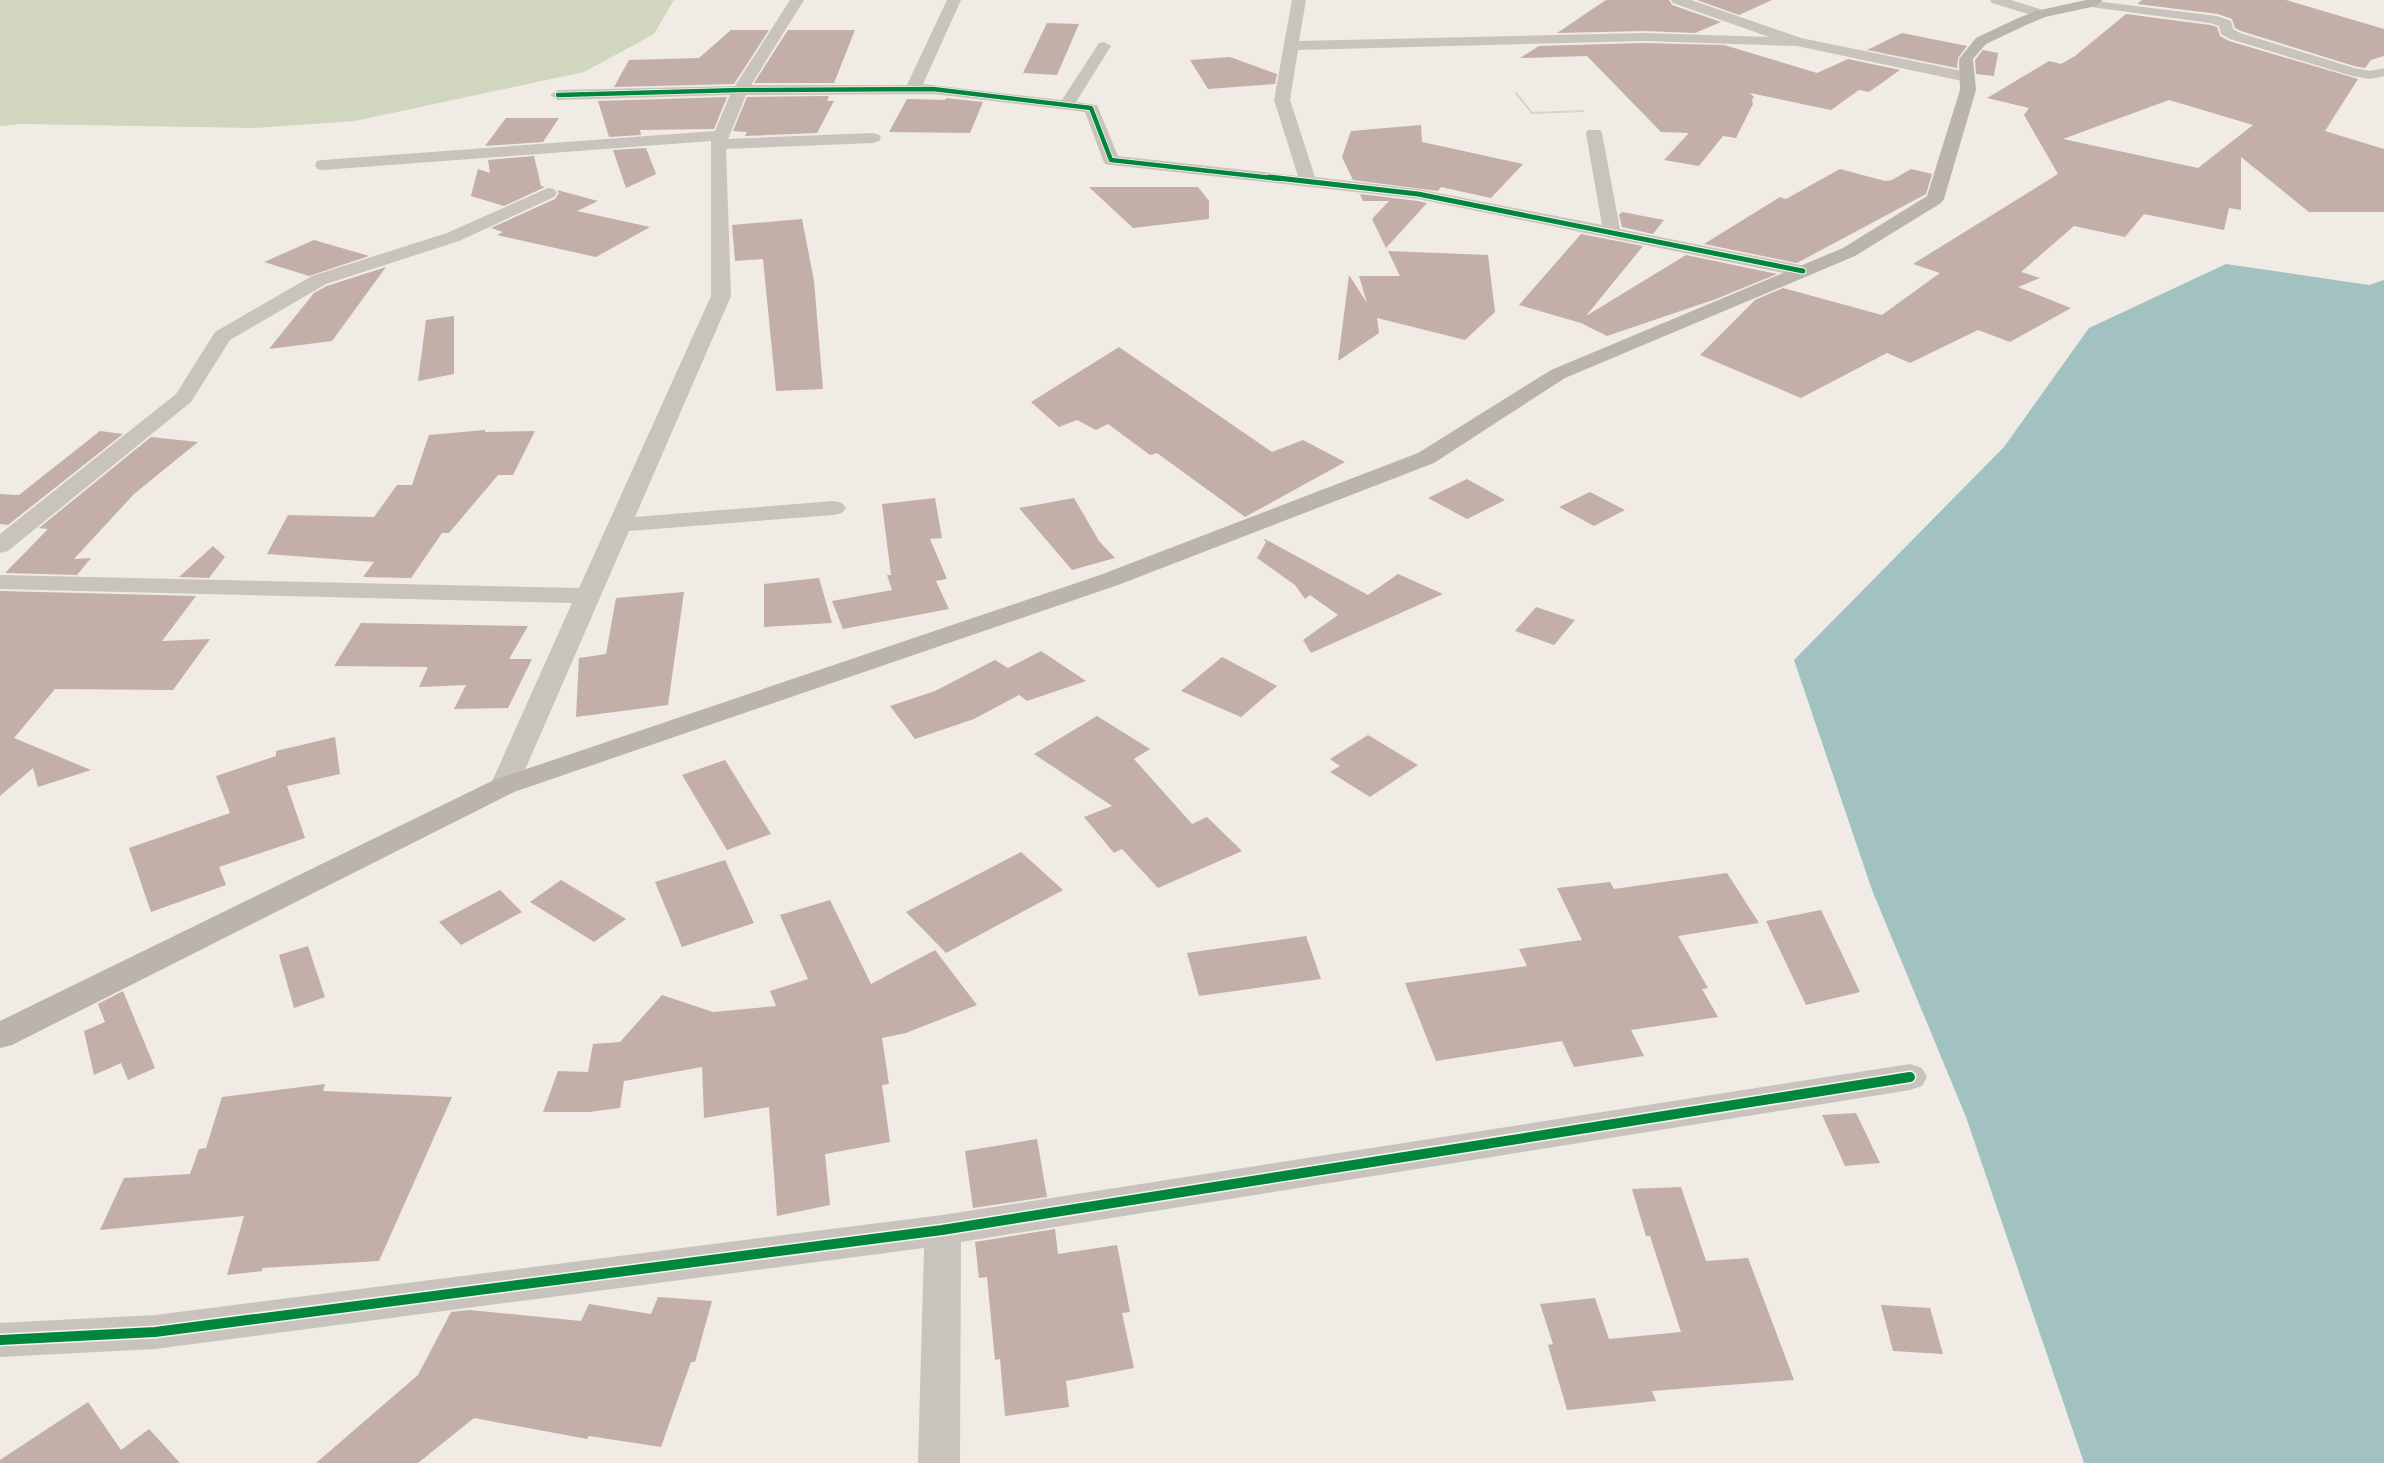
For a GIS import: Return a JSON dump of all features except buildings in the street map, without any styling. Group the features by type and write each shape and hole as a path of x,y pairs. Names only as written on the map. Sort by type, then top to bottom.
{"main road":[{"path":"0,1036 504,786 1109,580 1426,458 1558,374 1849,252 1935,199 1968,90 1966,59 1981,41 2041,14 2093,2"}],"street":[{"path":"504,786 721,296 720,140 740,90 797,0"},
{"path":"913,89 954,0"},
{"path":"1299,0 1282,100 1308,182"},
{"path":"1678,0 1797,42 1968,76"},
{"path":"1997,0 2041,14"},
{"path":"2093,2 2212,19 2226,24 2226,31 2235,36 2352,72 2370,75 2384,72"},
{"path":"1291,46 1644,37 1797,42"},
{"path":"1066,105 1104,46"},
{"path":"558,95 740,90 933,89 1091,108 1111,160 1418,194 1803,271"},
{"path":"1594,133 1612,234"},
{"path":"323,165 720,140 874,138"},
{"path":"0,546 184,398 222,336 319,280 453,237 548,193"},
{"path":"619,525 834,508"},
{"path":"0,582 587,596"},
{"path":"0,1340 155,1332 942,1230 1910,1077"},
{"path":"940,1463 943,1299 942,1230"}],"path":[{"path":"1516,93 1532,113 1586,111 1594,133"}],"green space":[{"path":"0,0 674,0 654,34 584,72 355,121 255,128 22,124 0,126"}],"water":[{"path":"2226,264 2369,285 2384,280 2384,1463 2084,1463 1966,1117 1872,890 1794,660 2004,447 2089,328"}],"cycle path":[{"path":"558,95 740,90 933,89 1091,108 1111,160 1418,194 1803,271"},
{"path":"0,1340 155,1332 942,1230 1910,1077"}]}
